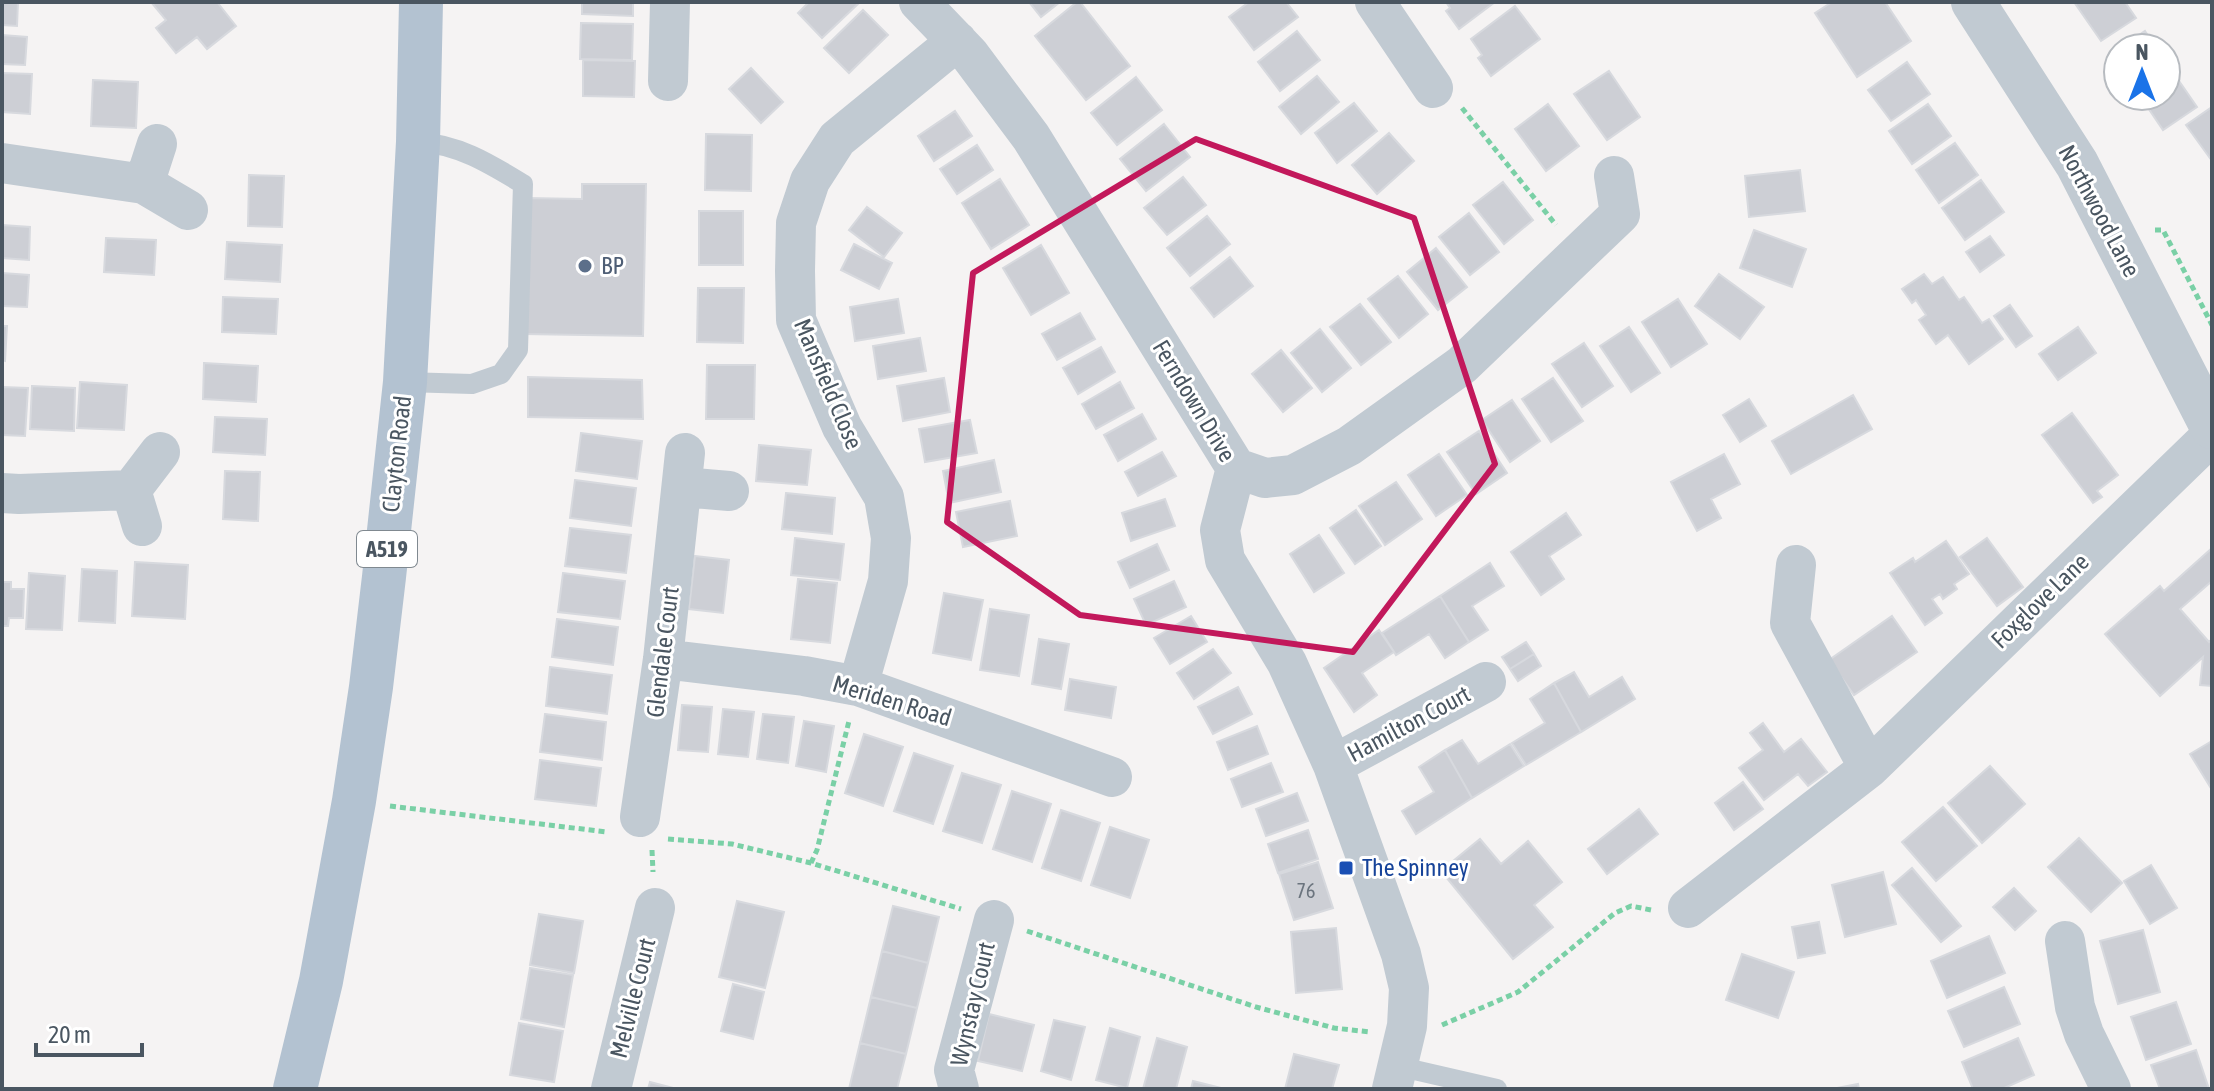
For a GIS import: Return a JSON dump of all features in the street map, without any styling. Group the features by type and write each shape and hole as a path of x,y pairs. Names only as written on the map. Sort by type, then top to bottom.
{"main road":[{"name":"Clayton Road","path":"295,1089 321,981 354,801 373,671 405,382 418,142 421,2"}],"street":[{"path":"668,81 670,2"},
{"name":"Ferndown Drive","path":"919,2 957,41 1031,137 1236,468 1220,530 1225,560 1287,663 1333,765 1401,954 1409,988 1407,1026 1395,1078"},
{"path":"1375,2 1433,88"},
{"name":"Northwood Lane","path":"1973,2 2077,164 2212,427"},
{"name":"Mansfield Close","path":"858,686 888,581 891,538 884,497 842,427 796,320 796,223 810,181 837,139 957,41"},
{"path":"144,184 157,144"},
{"path":"2,163 144,184 188,210"},
{"path":"1236,468 1265,478 1293,475 1349,446 1462,365 1620,214 1614,176"},
{"name":"Foxglove Lane","path":"1688,908 1869,768 2212,435"},
{"path":"2,493 137,508 160,452"},
{"name":"Glendale Court","path":"642,830 684,470 729,491"},
{"path":"1796,565 1790,623 1869,768"},
{"name":"Meriden Road","path":"663,659 790,674 858,686 1112,777"},
{"name":"Hamilton Court","path":"1333,765 1486,682"},
{"name":"Melville Court","path":"611,1089 655,908"},
{"name":"Wynstay Court","path":"959,1089 954,1070 994,920"},
{"path":"2065,941 2075,1007 2084,1034 2111,1089"}],"lane":[{"path":"405,382 472,384 501,374 518,350 523,184 480,158 437,143 418,142"},
{"path":"1395,1078 1497,1089"}],"path":[{"path":"1433,88 1459,104 1535,200 1581,252"},
{"path":"811,863 817,850 858,686"},
{"path":"354,801 642,830 732,844 811,863 1256,1007 1334,1028 1375,1033 1407,1026 1432,1030 1518,992 1615,913 1631,906 1650,910 1688,908"}],"highlighted area":[{"path":"1196,139 1414,218 1495,464 1353,652 1080,615 947,522 973,273"}],"building":[{"path":"2,2 18,2 17,26 2,25"},
{"path":"151,2 217,2 236,26 207,49 197,37 176,53 156,28 166,20"},
{"path":"582,2 633,2 633,16 582,14"},
{"path":"809,2 858,4 822,38 798,13"},
{"path":"1029,2 1060,2 1041,17"},
{"path":"1077,2 1130,66 1086,100 1035,36"},
{"path":"1249,2 1286,2 1298,17 1254,50 1229,17"},
{"path":"1446,2 1495,2 1459,29 1446,11 1450,8"},
{"path":"1832,2 1885,2 1911,41 1857,77 1815,13"},
{"path":"2074,2 2125,2 2136,18 2115,32 2102,32 2101,41"},
{"path":"1515,6 1540,39 1491,76 1478,58 1482,55 1471,39"},
{"path":"863,10 888,35 849,73 824,48"},
{"path":"581,23 633,24 632,60 580,59"},
{"path":"1297,31 1320,60 1280,91 1258,62"},
{"path":"2,35 27,37 25,65 2,64"},
{"path":"583,60 635,61 634,97 583,96"},
{"path":"1907,62 1930,94 1891,121 1868,90"},
{"path":"751,68 783,102 761,123 729,89"},
{"path":"1609,71 1640,117 1607,140 1574,94"},
{"path":"2,73 32,74 30,114 2,112"},
{"path":"1317,76 1339,102 1301,134 1279,107"},
{"path":"1136,77 1162,110 1117,145 1091,113"},
{"path":"93,80 138,82 136,128 91,126"},
{"path":"2182,85 2197,107 2163,130 2151,112 2182,112"},
{"path":"1354,103 1377,131 1337,163 1315,133"},
{"path":"1548,104 1579,146 1546,171 1515,129"},
{"path":"1928,104 1951,136 1912,164 1889,131"},
{"path":"2212,107 2212,161 2186,125"},
{"path":"955,111 972,136 934,161 918,136"},
{"path":"1164,124 1190,157 1146,191 1120,159"},
{"path":"1389,133 1414,161 1377,194 1352,165"},
{"path":"706,134 752,135 751,191 705,190"},
{"path":"1955,143 1978,175 1939,203 1916,170"},
{"path":"977,145 993,170 957,194 940,169"},
{"path":"1800,170 1805,211 1749,217 1745,176"},
{"path":"249,175 284,176 282,227 248,226"},
{"path":"1183,177 1206,205 1167,235 1144,208"},
{"path":"1000,179 1029,225 991,249 962,203"},
{"path":"1981,180 2004,212 1965,240 1942,208"},
{"path":"1503,182 1533,220 1504,244 1473,205"},
{"name":"BP","path":"582,184 646,184 643,336 524,334 527,198 582,199"},
{"path":"867,207 902,233 884,257 849,230"},
{"path":"699,211 743,211 743,265 699,265"},
{"path":"1469,213 1499,252 1470,275 1439,237"},
{"path":"1207,216 1230,244 1190,276 1167,248"},
{"path":"2,225 30,227 29,260 2,258"},
{"path":"1754,230 1806,249 1792,287 1740,268"},
{"path":"1990,236 2004,255 1980,272 1966,252"},
{"path":"106,238 156,240 154,275 104,272"},
{"path":"227,242 282,245 280,282 225,279"},
{"path":"854,244 892,263 879,289 841,270"},
{"path":"1041,245 1069,293 1031,315 1003,268"},
{"path":"1436,248 1467,287 1438,310 1407,272"},
{"path":"1230,257 1253,286 1214,317 1191,288"},
{"path":"2,273 29,275 27,307 2,306"},
{"path":"1719,274 1764,307 1740,339 1695,306"},
{"path":"1924,274 1932,284 1943,277 1959,300 1964,297 1982,323 1989,319 2003,339 1969,364 1948,335 1936,344 1919,320 1926,315 1916,300 1912,303 1902,289"},
{"path":"1398,276 1428,314 1399,338 1368,299"},
{"path":"698,288 744,288 743,343 697,342"},
{"path":"223,297 278,299 276,334 222,332"},
{"path":"898,299 904,333 855,341 850,307"},
{"path":"1678,299 1707,344 1671,367 1642,322"},
{"path":"1360,304 1391,342 1361,365 1330,327"},
{"path":"2010,305 2032,336 2016,347 1994,316"},
{"path":"1080,313 1095,339 1057,360 1042,334"},
{"path":"2,326 7,326 5,361 2,360"},
{"path":"1629,327 1660,373 1631,392 1600,346"},
{"path":"2078,327 2096,353 2058,380 2039,354"},
{"path":"1320,329 1351,368 1322,392 1291,353"},
{"path":"920,338 926,371 878,379 873,346"},
{"path":"1584,343 1613,386 1582,407 1552,364"},
{"path":"1101,347 1115,372 1078,394 1063,368"},
{"path":"1281,350 1312,388 1283,412 1252,374"},
{"path":"204,363 258,366 256,402 203,399"},
{"path":"707,365 755,365 754,419 706,419"},
{"path":"528,377 642,380 643,419 528,417"},
{"path":"944,378 950,412 903,421 897,386"},
{"path":"1553,378 1583,421 1551,442 1522,399"},
{"path":"80,382 127,385 124,430 77,428"},
{"path":"1120,382 1134,408 1096,429 1082,404"},
{"path":"32,386 75,388 74,431 30,429"},
{"path":"2,387 28,388 25,436 2,435"},
{"path":"1853,395 1872,429 1791,474 1772,441"},
{"path":"1749,399 1766,426 1740,442 1723,415"},
{"path":"1512,400 1540,441 1510,462 1482,420"},
{"path":"2072,413 2118,475 2097,491 2102,497 2093,503 2042,435"},
{"path":"1142,414 1156,439 1118,461 1104,435"},
{"path":"215,417 267,419 265,455 213,452"},
{"path":"970,420 977,453 925,462 919,429"},
{"path":"1479,431 1507,473 1476,494 1447,452"},
{"path":"581,433 642,441 637,479 576,471"},
{"path":"759,445 811,450 807,485 756,481"},
{"path":"1162,452 1176,476 1138,496 1125,472"},
{"path":"1439,454 1467,495 1436,516 1408,475"},
{"path":"1724,454 1740,484 1711,499 1721,518 1697,531 1671,482"},
{"path":"994,460 1001,492 949,503 943,471"},
{"path":"225,471 260,472 258,521 223,519"},
{"path":"575,480 636,488 631,526 570,518"},
{"path":"1396,482 1422,519 1385,545 1359,506"},
{"path":"786,493 835,498 832,534 782,529"},
{"path":"1165,499 1175,526 1131,541 1122,513"},
{"path":"1010,501 1017,536 963,547 956,512"},
{"path":"1356,510 1381,546 1355,564 1330,528"},
{"path":"1566,513 1581,535 1549,556 1564,579 1541,595 1511,552"},
{"path":"570,528 631,535 626,573 565,566"},
{"path":"1319,535 1344,573 1314,592 1290,554"},
{"path":"795,538 844,544 840,580 791,575"},
{"path":"1987,538 2023,587 1997,606 1960,557"},
{"path":"1946,541 1969,574 1954,584 1957,589 1943,599 1940,594 1932,599 1942,613 1925,625 1890,573 1913,558 1915,562"},
{"path":"1157,544 1169,570 1130,588 1118,562"},
{"path":"2212,548 2212,581 2180,609 2209,642 2212,639 2212,686 2200,685 2203,657 2160,696 2105,634 2160,586 2164,591"},
{"path":"695,556 729,560 723,613 689,609"},
{"path":"135,562 188,565 185,619 132,616"},
{"path":"1490,563 1504,586 1472,606 1488,630 1469,642 1440,596"},
{"path":"82,569 117,571 115,623 79,621"},
{"path":"29,573 65,576 62,630 26,629"},
{"path":"563,573 625,581 620,619 558,612"},
{"path":"798,579 837,583 830,643 791,639"},
{"path":"1174,581 1186,607 1146,625 1134,599"},
{"path":"2,582 11,582 11,589 24,589 23,618 9,618 8,626 2,626"},
{"path":"944,593 983,600 971,660 933,653"},
{"path":"1440,596 1469,642 1445,658 1429,634 1396,655 1382,633"},
{"path":"990,609 1029,615 1019,676 980,670"},
{"path":"1191,616 1207,642 1170,664 1154,638"},
{"path":"1892,616 1917,652 1854,695 1829,660"},
{"path":"557,619 618,627 613,665 552,657"},
{"path":"1379,630 1394,652 1362,673 1377,695 1354,712 1324,668"},
{"path":"1039,639 1069,644 1061,689 1032,684"},
{"path":"1526,642 1534,654 1510,669 1502,657"},
{"path":"1213,649 1231,673 1194,699 1177,673"},
{"path":"1534,654 1541,666 1518,681 1510,669"},
{"path":"550,667 612,675 607,714 546,706"},
{"path":"1574,672 1589,697 1622,677 1635,699 1581,732 1554,683"},
{"path":"1070,679 1116,687 1111,718 1065,710"},
{"path":"1554,683 1581,732 1526,765 1512,743 1545,723 1530,699"},
{"path":"1238,687 1252,714 1213,734 1198,707"},
{"path":"682,705 712,707 708,752 678,750"},
{"path":"723,709 754,712 748,757 718,754"},
{"path":"545,714 606,722 602,760 540,752"},
{"path":"763,714 794,717 788,763 757,759"},
{"path":"804,721 834,726 826,772 796,766"},
{"path":"1763,723 1784,752 1801,739 1827,772 1808,786 1798,774 1764,800 1739,768 1763,750 1750,733"},
{"path":"1257,726 1268,754 1228,770 1217,742"},
{"path":"864,734 903,747 883,806 845,793"},
{"path":"1462,740 1478,764 1510,744 1524,766 1472,798 1445,750"},
{"path":"2212,741 2212,790 2190,754"},
{"path":"1445,750 1472,798 1416,834 1402,811 1434,792 1419,767"},
{"path":"914,753 953,766 933,824 894,811"},
{"path":"540,760 601,768 596,806 535,799"},
{"path":"1271,763 1283,792 1242,807 1231,779"},
{"path":"1990,766 2025,804 1982,843 1948,803"},
{"path":"962,773 1001,785 982,843 943,831"},
{"path":"1743,782 1763,809 1734,830 1715,803"},
{"path":"1012,791 1051,804 1032,862 993,849"},
{"path":"1297,793 1308,821 1266,836 1256,809"},
{"path":"1943,807 1977,846 1936,881 1902,842"},
{"path":"1639,809 1658,834 1607,874 1588,849"},
{"path":"1061,810 1100,823 1081,881 1042,868"},
{"path":"1110,827 1149,840 1130,898 1091,885"},
{"path":"1308,830 1318,859 1278,873 1268,844"},
{"path":"2079,838 2122,883 2091,912 2048,867"},
{"path":"1480,839 1501,864 1528,841 1562,882 1534,905 1553,927 1513,959 1441,871"},
{"path":"1318,862 1333,908 1294,920 1279,874"},
{"path":"2151,865 2177,908 2150,924 2124,881"},
{"path":"1912,868 1961,926 1941,942 1892,885"},
{"path":"1883,872 1896,924 1845,937 1832,885"},
{"path":"2014,888 2036,911 2015,930 1993,907"},
{"path":"737,901 784,912 765,988 719,977"},
{"path":"893,906 939,917 928,963 882,951"},
{"path":"539,914 583,921 574,973 530,965"},
{"path":"1819,922 1825,953 1798,958 1792,927"},
{"path":"1336,928 1342,989 1296,993 1291,932"},
{"path":"2143,930 2160,992 2118,1004 2100,941"},
{"path":"1989,936 2005,973 1947,998 1931,961"},
{"path":"882,951 928,963 917,1008 871,997"},
{"path":"1742,954 1794,972 1778,1018 1726,1000"},
{"path":"530,968 573,975 564,1027 521,1019"},
{"path":"733,984 764,992 753,1039 721,1031"},
{"path":"2004,987 2020,1024 1964,1047 1948,1011"},
{"path":"871,997 917,1008 906,1054 860,1043"},
{"path":"2176,1002 2191,1044 2146,1060 2131,1017"},
{"path":"989,1014 1034,1025 1022,1071 978,1061"},
{"path":"1054,1020 1085,1027 1071,1080 1041,1071"},
{"path":"519,1023 563,1031 554,1082 510,1075"},
{"path":"1110,1028 1140,1037 1127,1088 1096,1080"},
{"path":"1157,1038 1187,1047 1176,1089 1143,1089"},
{"path":"2018,1038 2034,1075 2002,1089 1973,1089 1962,1062"},
{"path":"860,1043 906,1054 897,1089 849,1089"},
{"path":"2196,1050 2209,1089 2160,1089 2151,1065"},
{"path":"1294,1054 1339,1065 1332,1089 1285,1089"},
{"path":"1193,1081 1225,1089 1191,1089"},
{"path":"650,1082 677,1089 648,1089"},
{"path":"1858,1084 1859,1089 1832,1089"}],"place":[{"name":"BP","path":"585,266"},
{"name":"The Spinney","path":"1346,868"}]}
